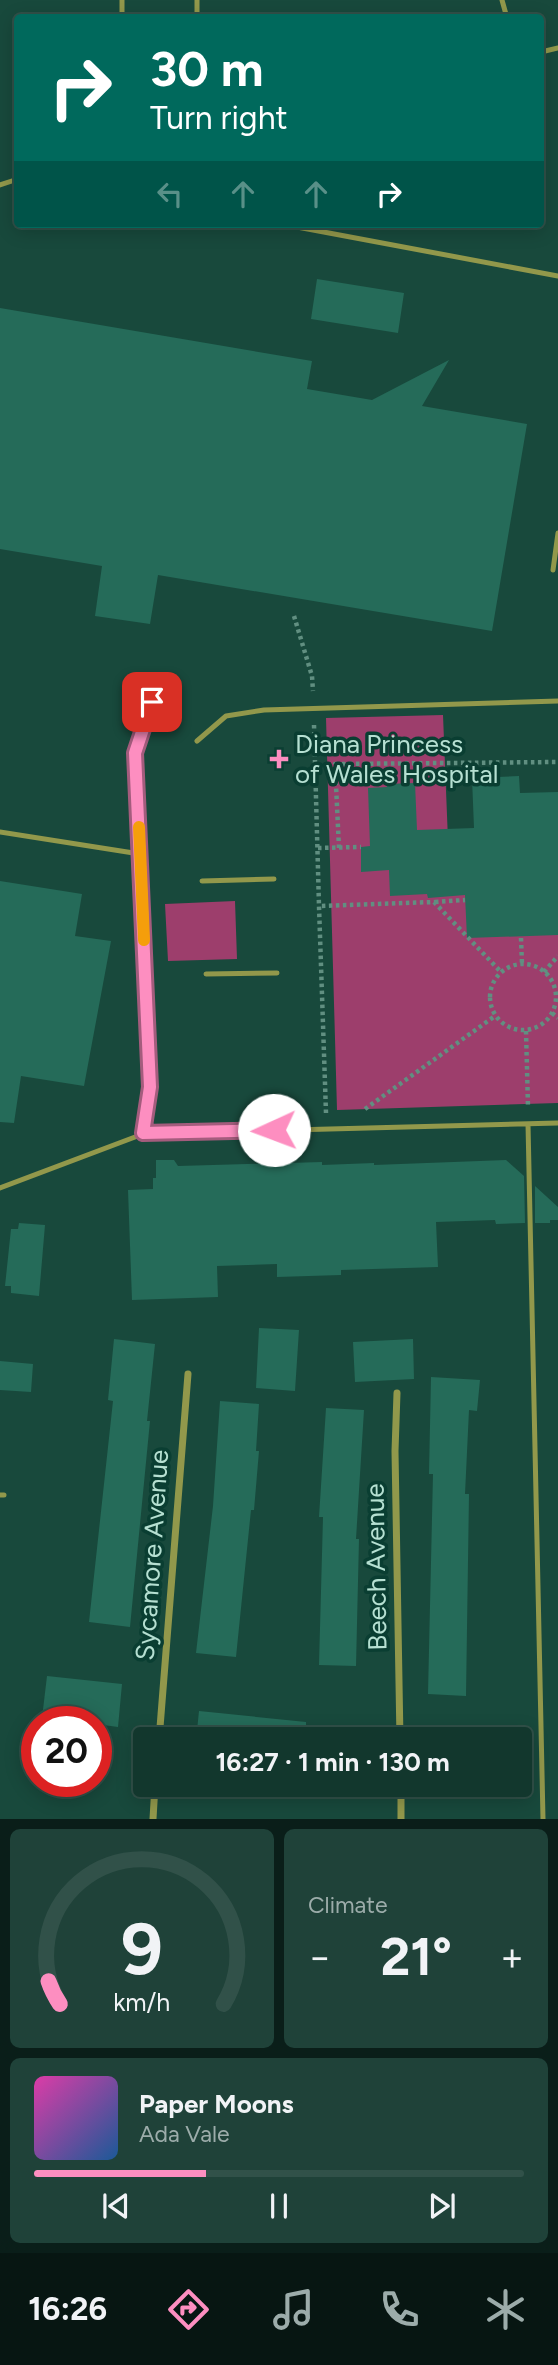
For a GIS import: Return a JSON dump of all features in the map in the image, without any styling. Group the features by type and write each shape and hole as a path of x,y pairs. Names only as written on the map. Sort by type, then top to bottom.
{"street":[{"name":"Sycamore Avenue","path":"160,1727 188,1374"},
{"name":"Beech Avenue","path":"397,1393 400,1727"},
{"path":"153,1819 154,1797"},
{"path":"401,1797 401,1819"}],"lane":[{"path":"302,228 558,276"},
{"path":"553,570 558,533"},
{"path":"197,741 226,716 264,710 558,701"},
{"path":"143,1133 150,1087 135,753 152,702"},
{"path":"0,832 140,855"},
{"path":"202,881 274,879"},
{"path":"206,974 277,973"},
{"path":"0,1188 143,1133 558,1123"},
{"path":"528,1124 543,1819"}],"path":[{"path":"294,616 312,676 314,708 326,1129"},
{"path":"339,848 335,764 558,762"},
{"path":"318,848 361,847"},
{"path":"319,906 465,900"},
{"path":"434,902 502,972"},
{"path":"521,938 522,964"},
{"path":"544,972 558,956"},
{"path":"522,964 544,972 550,978 556,993 552,1013 544,1022 526,1031 515,1030 495,1016 490,994 495,979 502,972 522,964"},
{"path":"552,1013 558,1018"},
{"path":"366,1128 365,1109 495,1016"},
{"path":"526,1031 528,1124"}],"shaded area":[{"path":"443,715 450,890 558,888 558,1103 337,1110 326,718"},
{"path":"235,901 237,959 168,961 165,904"}],"building":[{"path":"317,279 404,293 398,333 311,319"},
{"path":"0,308 312,361 307,389 372,400 449,360 422,406 527,424 492,631 158,575 150,624 95,616 102,566 0,549"},
{"path":"519,776 520,793 558,792 558,935 467,938 465,895 428,898 427,894 390,896 389,870 361,872 361,847 370,846 368,788 415,783 417,830 474,828 472,778"},
{"path":"0,881 82,894 75,936 111,941 84,1086 21,1076 14,1123 0,1122"},
{"path":"156,1160 174,1160 178,1166 322,1162 322,1165 374,1165 506,1160 524,1176 525,1223 496,1224 495,1220 436,1222 438,1267 341,1270 341,1275 277,1277 277,1264 217,1266 218,1297 132,1300 128,1190 153,1189"},
{"path":"535,1186 558,1207 558,1220 535,1223"},
{"path":"19,1223 45,1225 39,1296 11,1293 11,1286 5,1286 11,1229 18,1229"},
{"path":"259,1328 299,1330 295,1391 256,1388"},
{"path":"114,1339 155,1344 130,1627 89,1622 113,1401 108,1400"},
{"path":"413,1339 414,1379 355,1382 353,1342"},
{"path":"0,1361 33,1364 31,1392 0,1390"},
{"path":"431,1377 480,1380 477,1411 469,1410 465,1494 469,1494 466,1696 428,1694 433,1474 429,1474"},
{"path":"220,1401 259,1404 256,1451 259,1451 254,1510 251,1510 236,1657 196,1653 213,1506"},
{"path":"326,1408 364,1410 356,1539 359,1539 356,1666 319,1665 323,1517 319,1517"},
{"path":"47,1676 122,1684 118,1727 112,1726 112,1706 43,1706"},
{"path":"199,1711 306,1722 306,1727 197,1727"}],"slow traffic":[{"path":"139,827 144,940"}],"place":[{"name":"Diana Princess of Wales Hospital","path":"279,759"}],"route":[{"path":"152,702 135,753 150,1087 143,1133 274,1130"}]}
